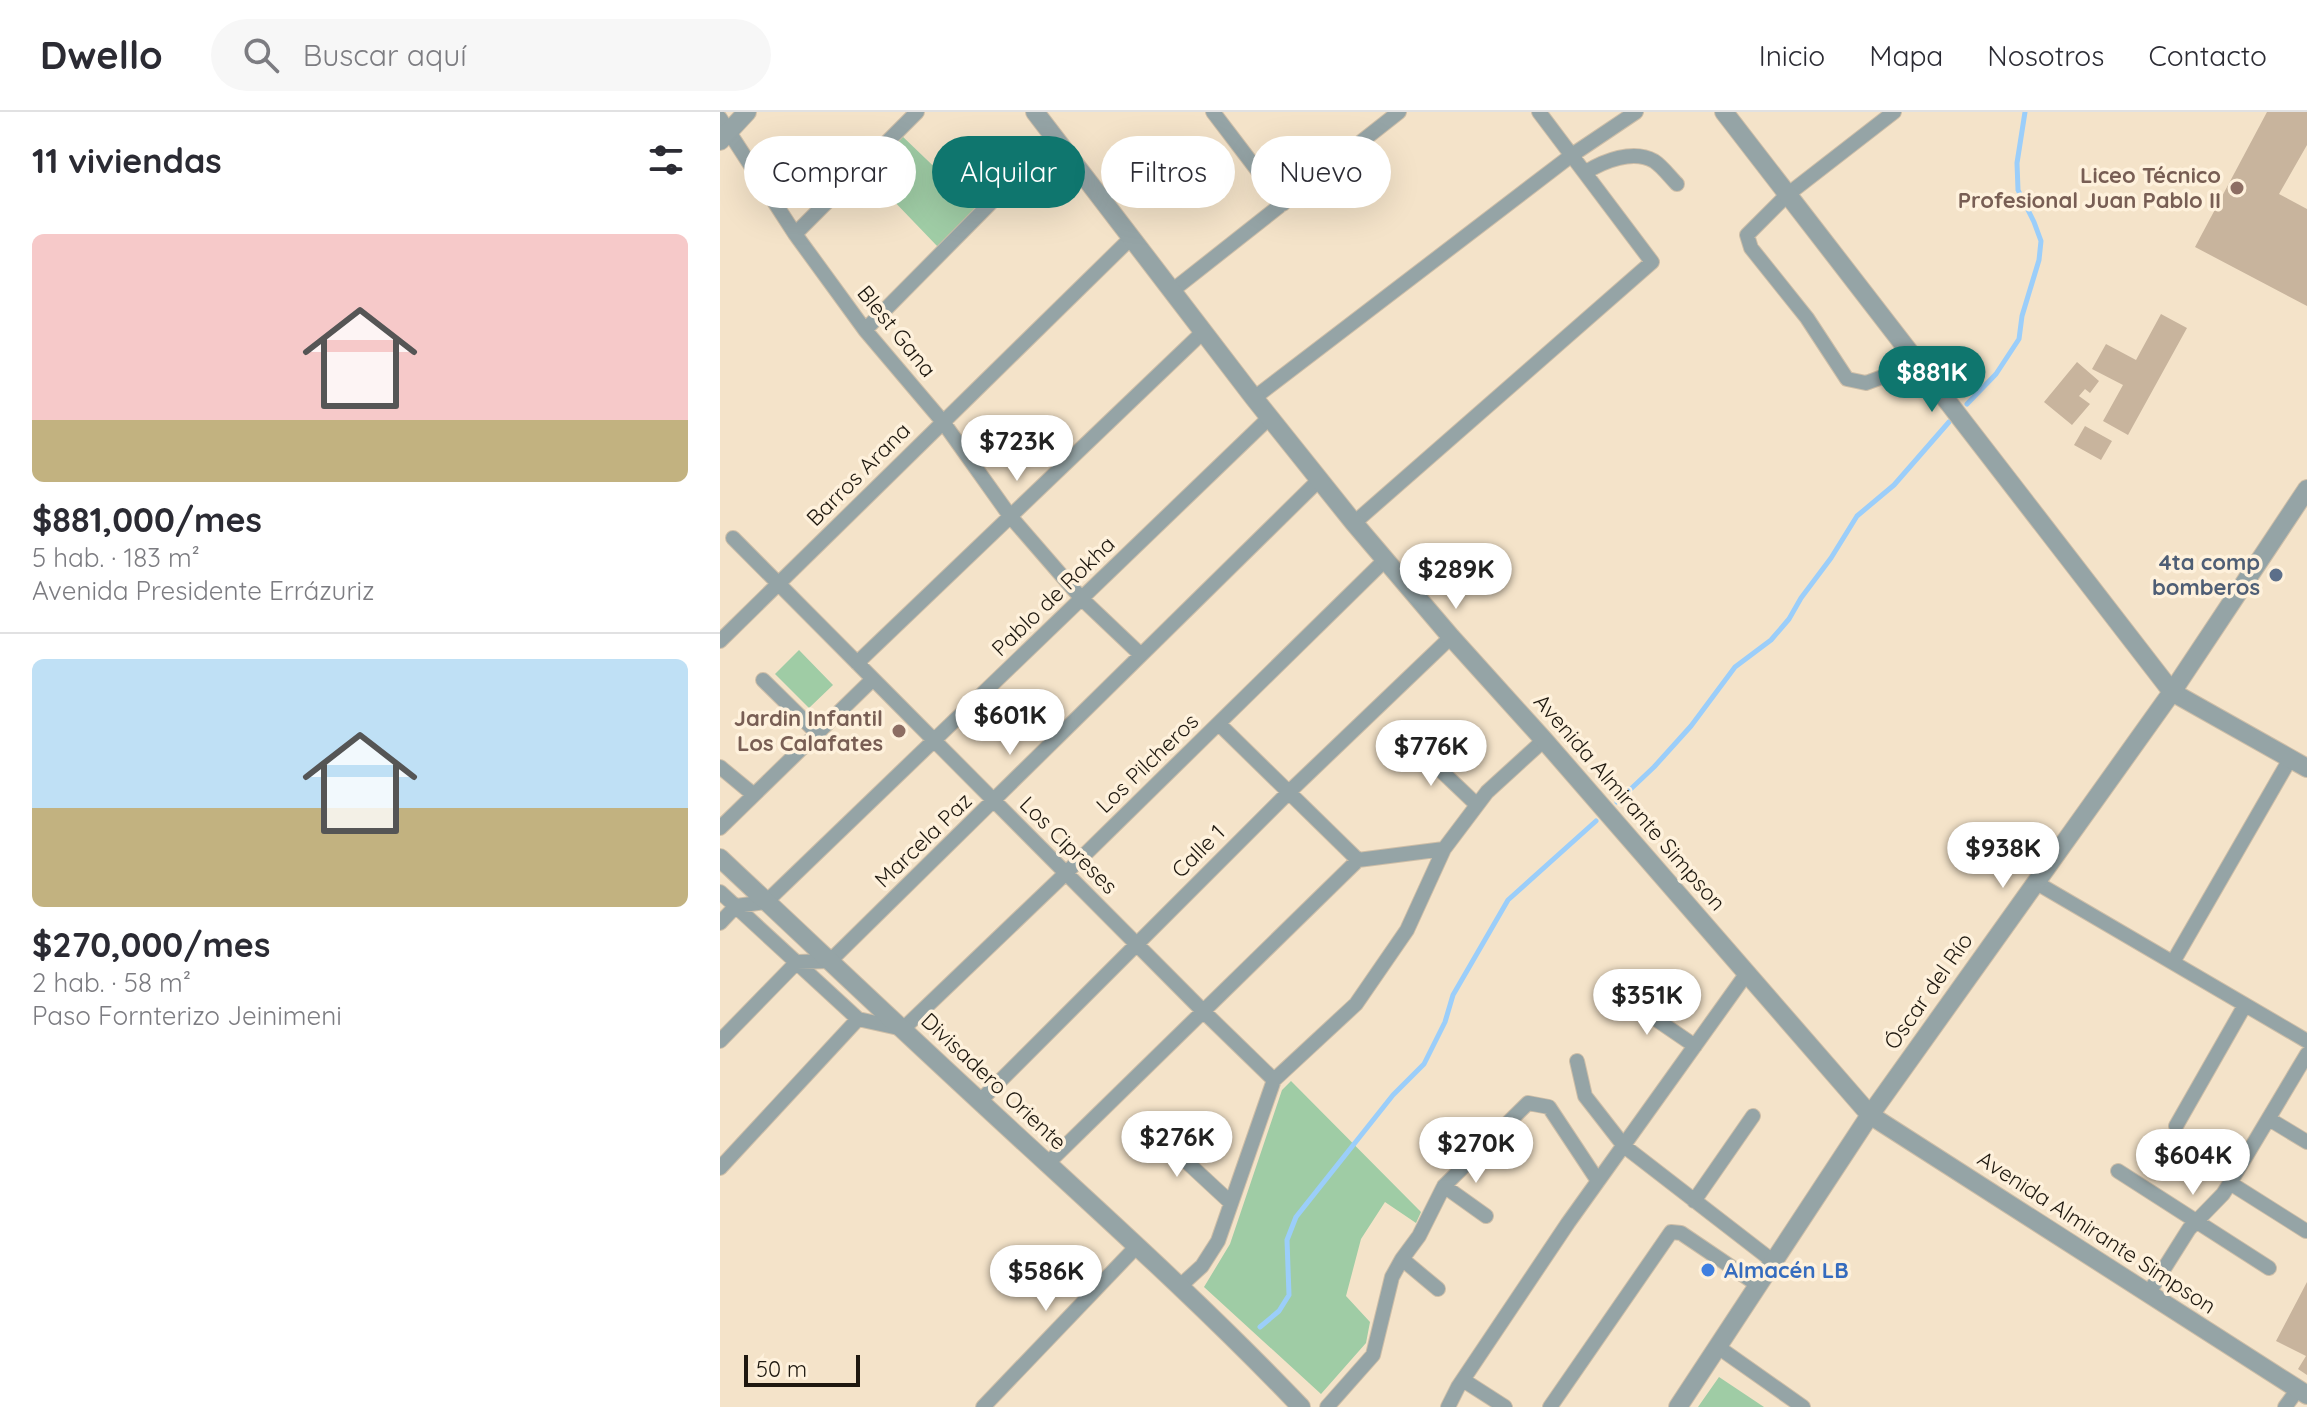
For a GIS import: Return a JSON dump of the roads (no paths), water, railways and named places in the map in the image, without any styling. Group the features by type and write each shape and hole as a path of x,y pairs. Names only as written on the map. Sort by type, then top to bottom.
{"street":[{"path":"723,130 747,112"},
{"path":"795,234 917,112"},
{"name":"Avenida Almirante Simpson","path":"1035,112 1053,136"},
{"path":"1213,112 1251,162"},
{"path":"1369,136 1399,112"},
{"path":"1354,523 1652,262 1539,112"},
{"path":"1254,398 1572,155 1636,112"},
{"path":"1724,112 2172,692 2307,768"},
{"path":"1894,112 1787,195 1747,235 1751,248 1807,318 1847,379 1866,383 1920,363"},
{"name":"Blest Gana","path":"723,130 865,330 943,422 1010,516 1082,599 1141,655"},
{"path":"1586,172 1600,163 1635,156 1655,161 1677,184"},
{"name":"Avenida Almirante Simpson","path":"1085,177 1354,523 1870,1115 2302,1392"},
{"path":"865,330 986,208"},
{"path":"1173,290 1278,208"},
{"name":"Barros Arana","path":"720,641 1131,238"},
{"path":"857,663 1204,331"},
{"name":"Pablo de Rokha","path":"766,902 1270,417"},
{"name":"Marcela Paz","path":"830,961 1319,480"},
{"name":"Óscar del Río","path":"1678,1407 1870,1115 2301,508 2307,489"},
{"name":"Los Cipreses","path":"733,538 1274,1080"},
{"name":"Los Pilcheros","path":"903,1029 1386,559"},
{"name":"Calle 1","path":"980,1101 1289,792 1451,637"},
{"path":"720,828 873,679"},
{"path":"763,680 817,733"},
{"path":"1219,724 1358,860"},
{"path":"1179,1287 1202,1266 1218,1241 1274,1080 1356,1004 1407,930 1444,849 1487,792 1544,740"},
{"path":"1412,743 1477,805"},
{"path":"2173,962 2290,759"},
{"path":"720,767 754,795"},
{"path":"1047,1164 1358,860 1444,849"},
{"name":"Divisadero Oriente","path":"720,858 1138,1245 1301,1407"},
{"path":"2035,882 2307,1041"},
{"path":"720,892 858,1019 903,1029"},
{"path":"720,923 736,906 766,902"},
{"path":"720,1041 797,962 830,961"},
{"path":"1448,1407 1463,1380 1598,1181 1747,973"},
{"path":"1622,996 1695,1046"},
{"path":"2176,1126 2245,1005"},
{"path":"720,1168 858,1019"},
{"path":"2148,1294 2196,1221 2223,1194 2307,1054"},
{"path":"1577,1061 1585,1096 1624,1146 1774,1262"},
{"path":"1327,1407 1373,1355 1392,1277 1419,1236 1444,1186 1528,1103 1549,1107 1598,1181"},
{"path":"1694,1201 1753,1116"},
{"path":"2269,1119 2307,1142"},
{"path":"1148,1126 1231,1203"},
{"path":"2118,1171 2269,1268"},
{"path":"2230,1183 2306,1231"},
{"path":"1444,1186 1486,1216"},
{"path":"1550,1407 1671,1232 1681,1233 1758,1285"},
{"path":"983,1407 1138,1245"},
{"path":"1402,1259 1438,1289"},
{"path":"1718,1347 1803,1407"},
{"path":"1463,1380 1505,1407"},
{"path":"2285,1407 2302,1392"}],"waterway":[{"path":"1967,404 1996,374 2019,339 2022,316 2039,260 2041,241 2018,190 2017,163 2025,112"},
{"path":"1617,802 1691,726 1735,667 1771,640 1789,619 1857,516 1894,485 1949,422"},
{"path":"1260,1327 1279,1311 1289,1295 1287,1240 1296,1217 1393,1095 1424,1064 1445,1022 1453,995 1508,900 1596,821"}],"place":[{"name":"Liceo Técnico Profesional Juan Pablo II","path":"2237,188"},
{"name":"4ta comp bomberos","path":"2276,575"},
{"name":"Jardin Infantil Los Calafates","path":"899,731"},
{"name":"Almacén LB","path":"1708,1270"}]}
